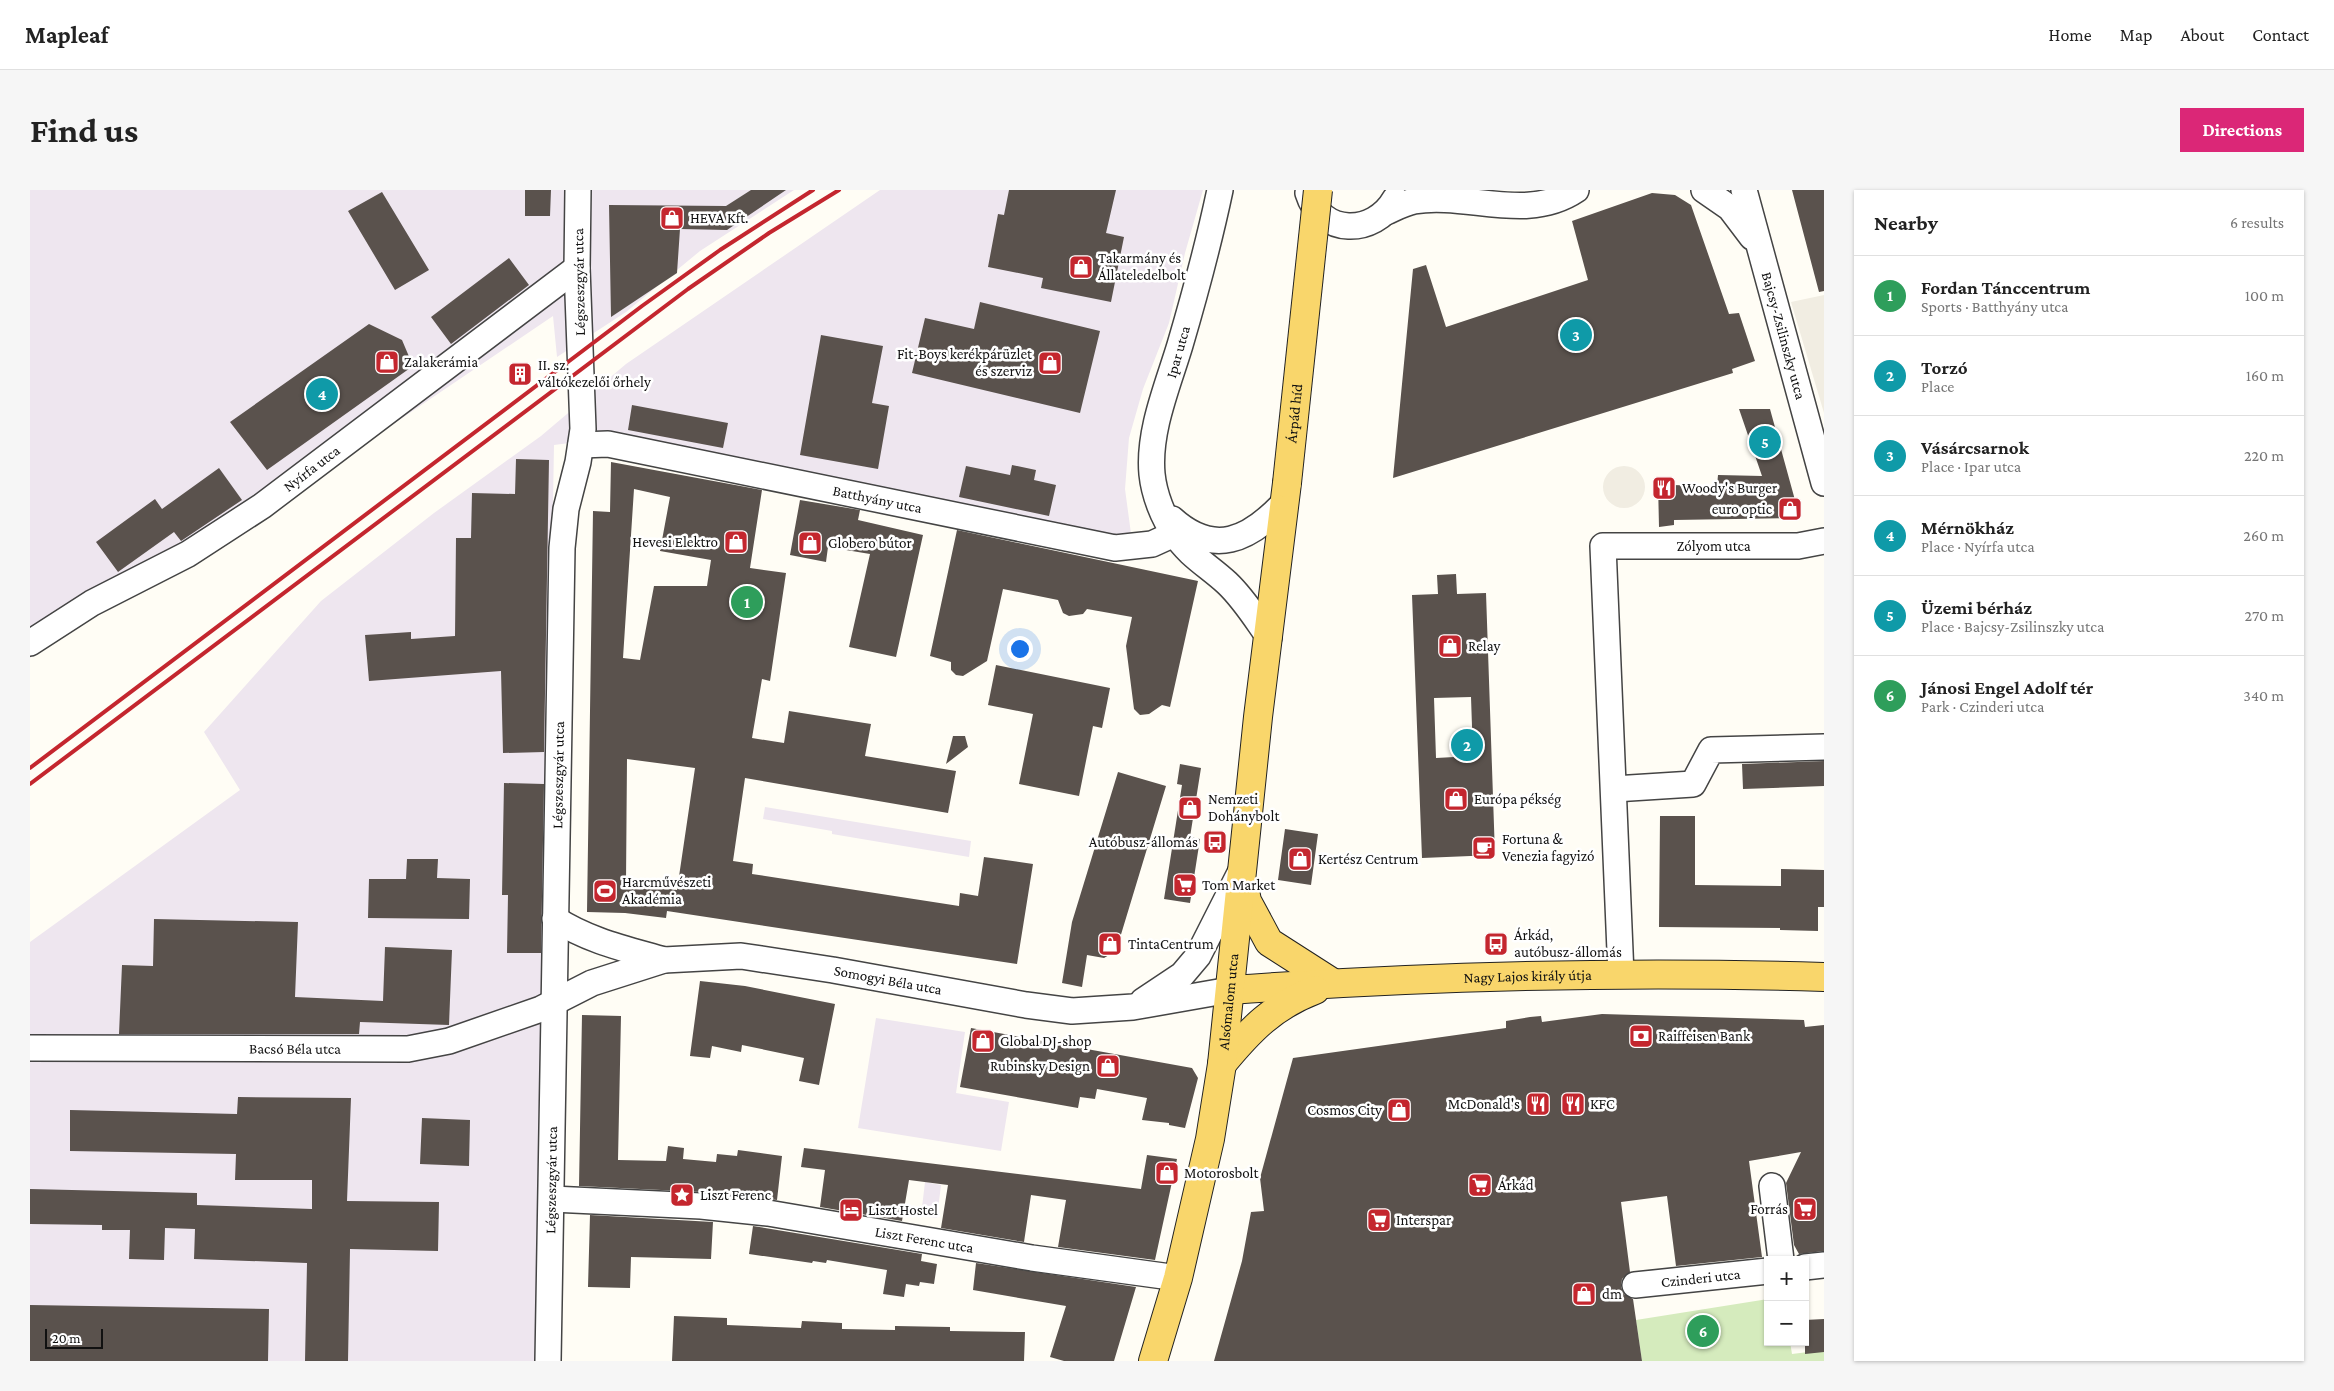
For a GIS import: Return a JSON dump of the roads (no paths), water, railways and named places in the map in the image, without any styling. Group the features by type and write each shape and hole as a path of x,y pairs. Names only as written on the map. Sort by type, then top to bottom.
{"main road":[{"name":"Árpád híd","path":"1269,637 1285,493 1308,192"},
{"name":"Alsómalom utca","path":"1153,1361 1178,1278 1210,1139 1222,1064 1241,870 1269,637"},
{"path":"1241,870 1247,901 1269,942 1332,983"},
{"name":"Nagy Lajos király útja","path":"1230,990 1332,983 1621,975 1824,977"},
{"path":"1222,1064 1248,1033 1268,1014 1294,998 1332,983"}],"street":[{"name":"Légszeszgyár utca","path":"548,1361 562,548 566,509 581,445 583,405 577,268 578,190"},
{"path":"1386,212 1398,190"},
{"path":"1308,192 1321,215 1341,225 1362,225 1375,220 1402,204 1414,201 1453,196 1505,207 1541,203 1573,192 1594,190"},
{"path":"1704,190 1730,208 1761,248"},
{"name":"Bajcsy-Zsilinszky utca","path":"1744,190 1824,483"},
{"name":"Ipar utca","path":"1221,191 1161,411 1153,450 1152,474 1162,510 1174,534 1189,552 1228,584 1247,605 1269,637"},
{"name":"Nyírfa utca","path":"30,643 92,603 188,554 262,506 577,268"},
{"name":"Batthyány utca","path":"581,445 617,445 1115,548 1152,544 1174,534"},
{"path":"1162,510 1193,535 1216,542 1242,536 1258,527 1285,493"},
{"name":"Zólyom utca","path":"1614,789 1602,563 1603,546 1798,546 1824,541"},
{"path":"1621,975 1614,789 1693,784 1711,750 1824,746"},
{"path":"1133,1008 1163,989 1190,966 1210,934 1241,870"},
{"path":"556,919 575,932 600,942 664,960"},
{"name":"Somogyi Béla utca","path":"553,1002 592,983 664,960 741,956 833,970 1026,1005 1072,1011 1133,1008 1230,990"},
{"name":"Bacsó Béla utca","path":"30,1048 408,1050 449,1041 541,1009 553,1002"},
{"path":"1772,1186 1781,1256"},
{"name":"Liszt Ferenc utca","path":"552,1198 701,1206 768,1213 1032,1258 1178,1278"},
{"path":"1809,1267 1824,1265"},
{"name":"Czinderi utca","path":"1635,1285 1764,1271"}],"railway":[{"path":"30,768 642,306 720,250 813,190"},
{"path":"30,784 688,289 769,233 839,190"}],"place":[{"name":"HEVA Kft.","path":"672,218"},
{"name":"Takarmány és Állateledelbolt","path":"1081,267"},
{"name":"Vásárcsarnok","path":"1576,335"},
{"name":"Zalakerámia","path":"387,362"},
{"name":"Fit-Boys kerékpárüzlet és szerviz","path":"1050,363"},
{"name":"II. sz. váltókezelői őrhely","path":"520,374"},
{"name":"Mérnökház","path":"322,394"},
{"name":"Üzemi bérház","path":"1765,442"},
{"name":"Woody's Burger","path":"1664,488"},
{"name":"euro optic","path":"1790,509"},
{"name":"Hevesi Elektro","path":"736,542"},
{"name":"Globero bútor","path":"810,543"},
{"name":"Fordan Tánccentrum","path":"747,602"},
{"name":"Relay","path":"1450,646"},
{"name":"Torzó","path":"1467,745"},
{"name":"Európa pékség","path":"1456,799"},
{"name":"Nemzeti Dohánybolt","path":"1190,808"},
{"name":"Autóbusz-állomás","path":"1215,842"},
{"name":"Fortuna & Venezia fagyizó","path":"1484,848"},
{"name":"Kertész Centrum","path":"1300,859"},
{"name":"Tom Market","path":"1185,885"},
{"name":"Harcművészeti Akadémia","path":"605,891"},
{"name":"TintaCentrum","path":"1110,944"},
{"name":"Árkád, autóbusz-állomás","path":"1496,944"},
{"name":"Raiffeisen Bank","path":"1641,1036"},
{"name":"Global DJ-shop","path":"983,1041"},
{"name":"Rubinsky Design","path":"1108,1066"},
{"name":"McDonald's","path":"1538,1104"},
{"name":"KFC","path":"1573,1104"},
{"name":"Cosmos City","path":"1399,1110"},
{"name":"Motorosbolt","path":"1167,1173"},
{"name":"Árkád","path":"1480,1185"},
{"name":"Liszt Ferenc","path":"682,1195"},
{"name":"Forrás","path":"1805,1209"},
{"name":"Liszt Hostel","path":"851,1210"},
{"name":"Interspar","path":"1379,1220"},
{"name":"dm","path":"1584,1294"},
{"name":"Jánosi Engel Adolf tér","path":"1703,1331"}]}
